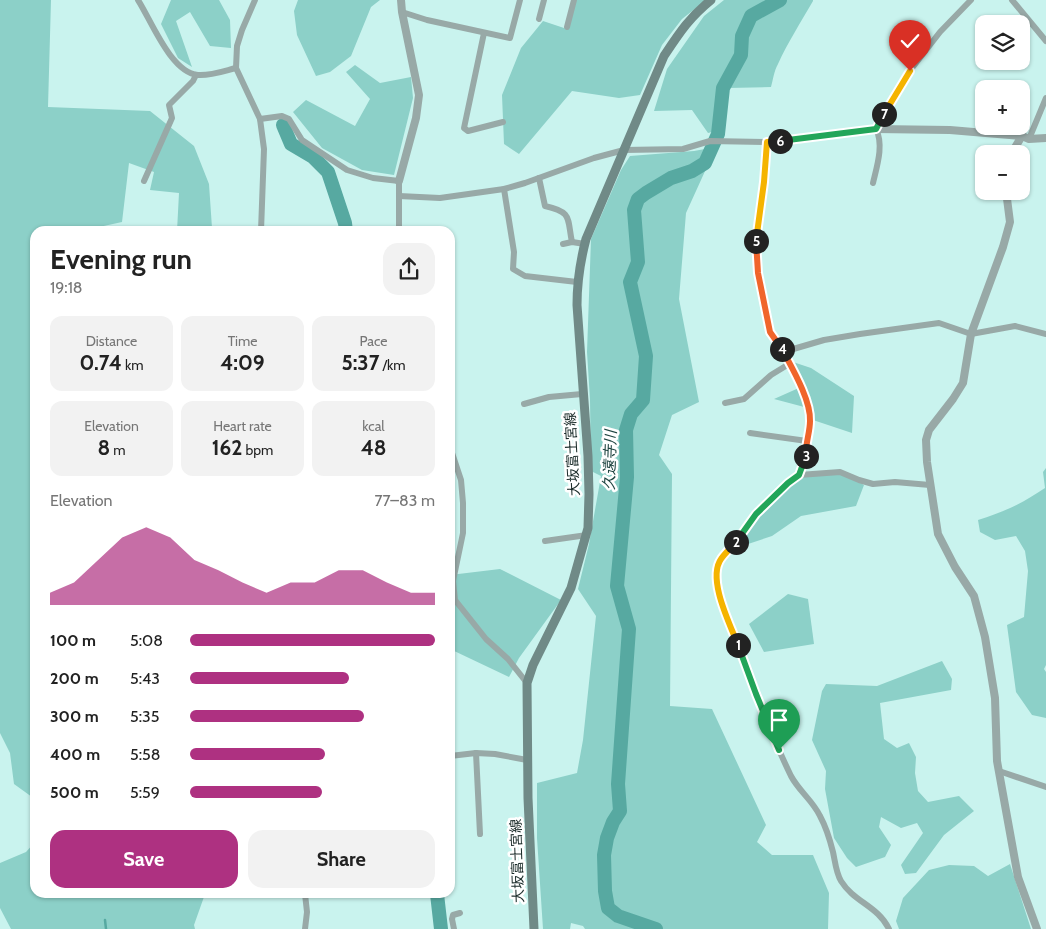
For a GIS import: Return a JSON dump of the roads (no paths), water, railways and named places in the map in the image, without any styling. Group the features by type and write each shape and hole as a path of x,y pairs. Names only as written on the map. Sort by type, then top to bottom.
{"main road":[{"name":"大坂富士宮線","path":"534,929 527,760 527,683 532,665 571,588 586,535 589,494 577,305 580,259 664,56 693,15 711,0"}],"street":[{"path":"138,0 171,56 187,72 204,75 236,68"},
{"path":"255,0 237,46 236,68 260,119 264,149 261,226"},
{"path":"399,226 399,181 416,118 419,94 402,12 402,0"},
{"path":"402,12 510,38 520,0"},
{"path":"540,19 544,0"},
{"path":"567,27 574,0"},
{"path":"876,129 905,77 940,32 971,0"},
{"path":"1012,0 1046,41"},
{"path":"484,33 464,128 468,131 503,122"},
{"path":"144,181 172,118 170,105 193,81 196,75"},
{"path":"1019,145 1025,138 1046,98"},
{"path":"260,119 282,116 289,120 302,140 347,170 373,178 399,181"},
{"path":"872,183 879,161 879,136 876,129"},
{"path":"399,196 440,198 504,189 594,158 624,150 683,149 711,142 767,142 876,129 950,130 1025,138 1046,138"},
{"path":"767,142 755,249 770,332 790,364 799,382 808,408 810,420 806,456 799,475"},
{"path":"539,178 545,206 561,210 568,218 572,242"},
{"path":"504,189 514,252 513,269 524,276 577,282"},
{"path":"1007,200 1010,222 972,334 963,383 929,430 926,440 930,485 938,534 974,596 985,637 995,698 999,771 1018,877 1037,929"},
{"path":"562,244 572,242 585,244"},
{"path":"783,352 833,338 917,325 939,324 972,334 1015,326 1046,334"},
{"path":"725,402 744,399 771,375 790,364"},
{"path":"524,404 549,397 582,394"},
{"path":"750,433 807,441"},
{"path":"455,463 461,480 463,503 463,533 455,571"},
{"path":"889,929 882,916 856,897 840,879 830,842 820,816 814,805 796,784 756,694 718,588 716,573 720,560 741,536 756,514 799,475 840,472 873,484 895,482 930,485"},
{"path":"545,541 586,535"},
{"path":"455,594 456,600 486,639 508,659 527,683"},
{"path":"476,753 480,834"},
{"path":"455,756 476,753 495,754 527,760"},
{"path":"999,771 1046,787"},
{"path":"305,898 307,912 305,929"},
{"path":"454,929 452,919 454,915 460,913"}],"waterway":[{"name":"久遠寺川","path":"656,929 618,916 608,908 605,891 604,855 607,838 613,822 620,811 618,784 629,629 617,586 627,477 626,430 631,414 643,400 646,356 630,282 638,262 634,210 638,199 646,193 671,178 692,171 705,163 718,134 723,88 741,55 742,36 751,16 780,0"},
{"path":"283,125 291,144 313,157 328,172 345,226"},
{"path":"437,898 441,929"},
{"path":"105,920 106,929"}]}
